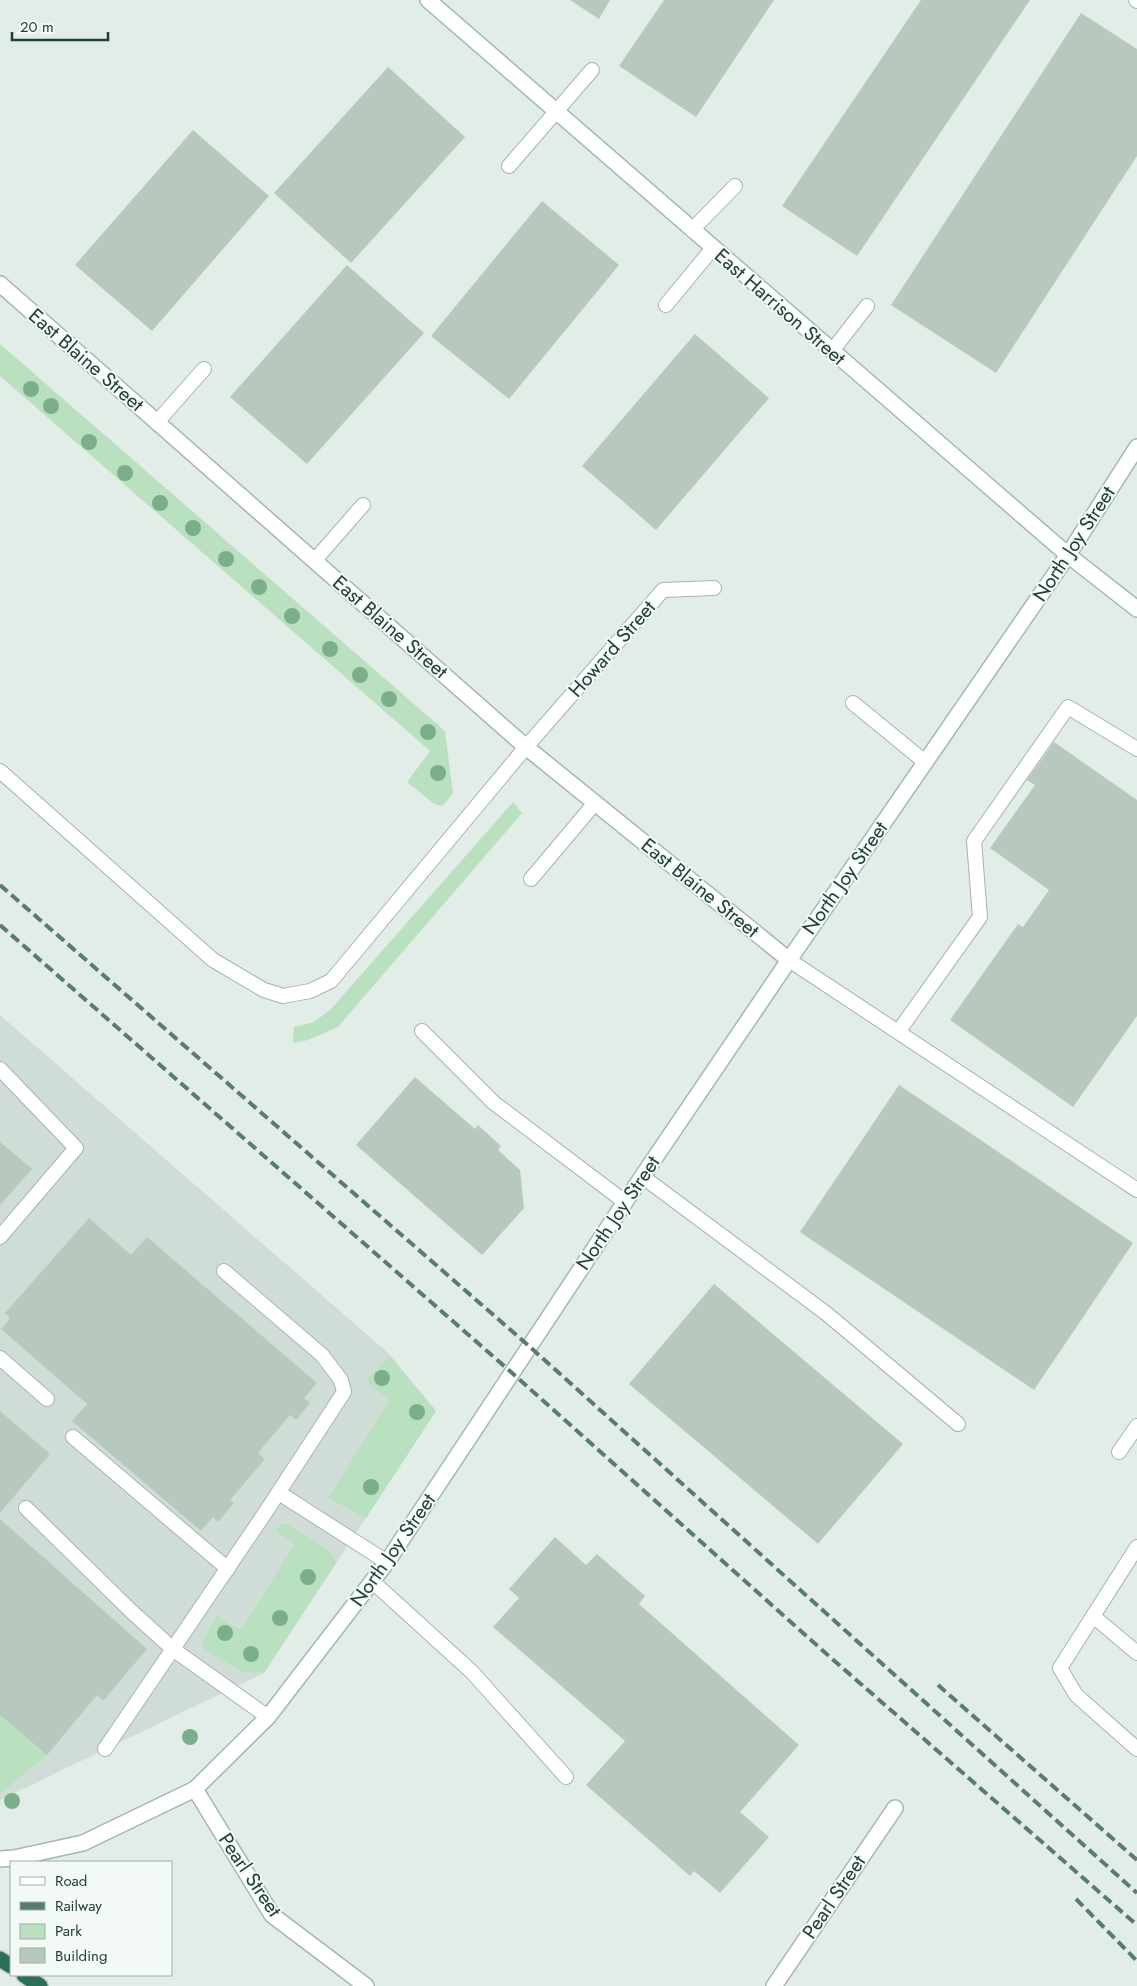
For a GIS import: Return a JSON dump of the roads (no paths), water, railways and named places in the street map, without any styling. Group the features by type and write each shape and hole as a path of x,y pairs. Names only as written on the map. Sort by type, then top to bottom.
{"highway":[{"path":"25,1976 40,1986"}],"street":[{"name":"East Harrison Street","path":"428,0 1068,555 1137,609"},
{"name":"East Blaine Street","path":"0,284 526,746 789,960"},
{"name":"North Joy Street","path":"0,1859 14,1858 83,1843 195,1789 268,1717 373,1582 789,960 1068,555 1137,447"},
{"name":"Pearl Street","path":"195,1789 272,1915 366,1986"},
{"name":"Pearl Street","path":"774,1986 894,1808"}],"lane":[{"path":"509,166 592,70"},
{"path":"692,230 734,186"},
{"path":"666,305 713,248"},
{"path":"832,351 866,306"},
{"path":"157,422 204,369"},
{"path":"315,560 363,504"},
{"name":"Howard Street","path":"0,771 213,960 264,990 284,996 310,991 332,981 526,746 664,590 714,588"},
{"path":"853,703 925,762"},
{"path":"898,1032 980,918 974,841 1068,707 1137,749"},
{"path":"531,879 595,803"},
{"path":"789,960 1137,1190"},
{"path":"422,1031 494,1103 626,1202"},
{"path":"0,1069 76,1148 0,1238"},
{"path":"643,1177 827,1314 958,1424"},
{"path":"105,1749 174,1650 344,1392 341,1380 322,1355 224,1271"},
{"path":"0,1358 47,1399"},
{"path":"1119,1452 1137,1426"},
{"path":"73,1437 228,1569"},
{"path":"279,1493 386,1562"},
{"path":"26,1508 131,1611 174,1650 268,1717"},
{"path":"1137,1547 1060,1668 1076,1695 1137,1748"},
{"path":"373,1582 472,1672 566,1777"},
{"path":"1093,1616 1137,1653"}],"railway":[{"path":"0,885 529,1346 1137,1893"},
{"path":"0,925 511,1372 830,1657 1137,1925"},
{"path":"938,1685 1137,1860"},
{"path":"1076,1899 1137,1961"}]}
